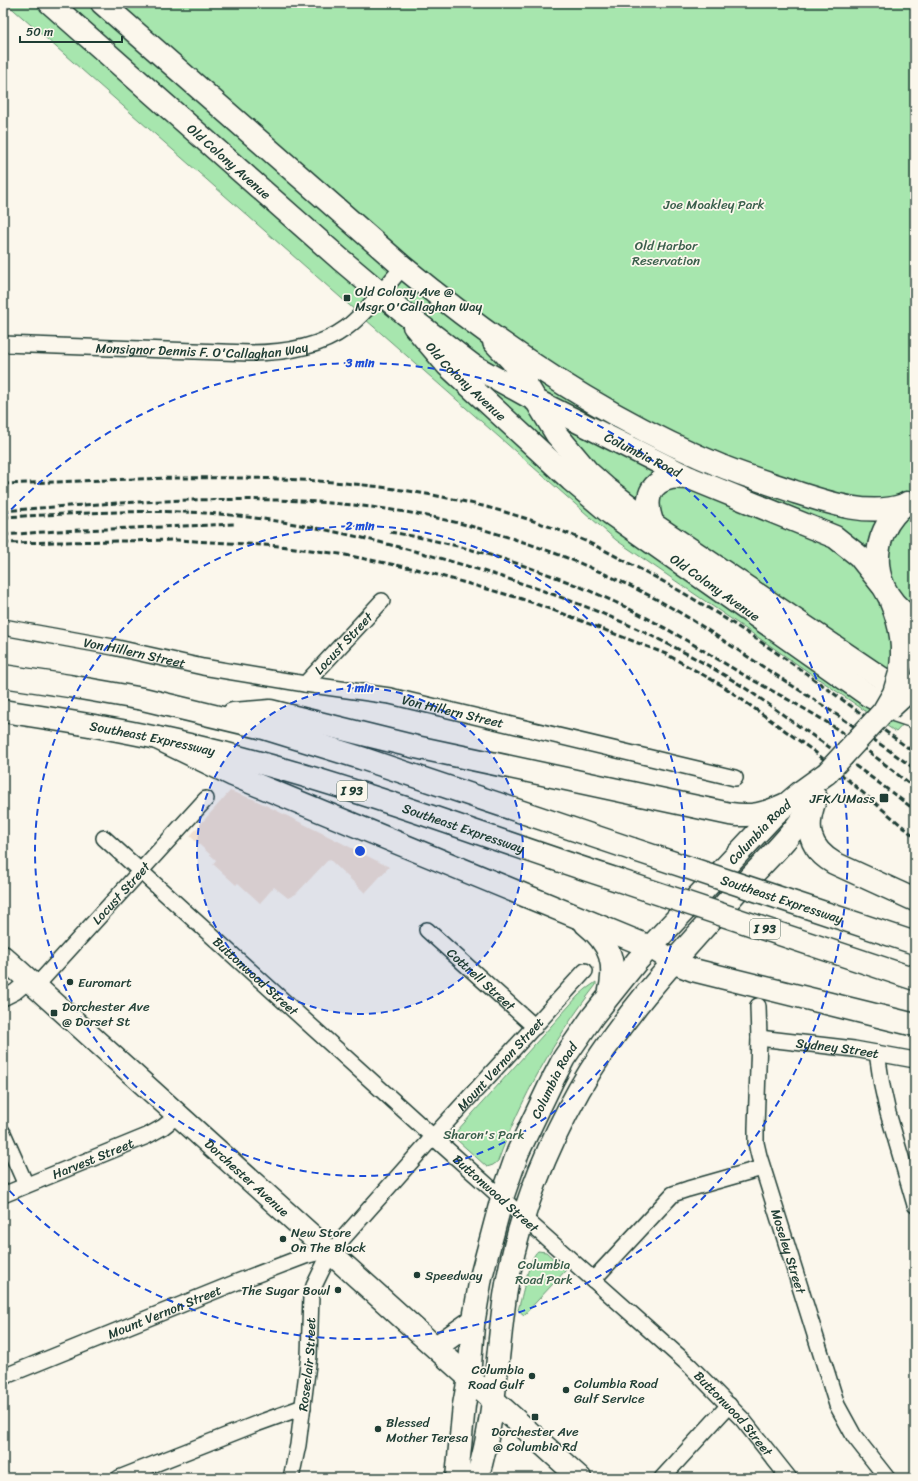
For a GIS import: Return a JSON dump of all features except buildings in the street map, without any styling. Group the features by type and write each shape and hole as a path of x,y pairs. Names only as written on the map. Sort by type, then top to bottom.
{"main road":[{"name":"Old Colony Avenue","path":"50,3 323,244 404,313 426,342 447,365 571,480 610,513 868,695 896,711 915,717"},
{"name":"Old Colony Avenue","path":"102,3 403,267 476,324 512,361 557,435 588,472 607,489 653,524 915,700"},
{"name":"Columbia Road","path":"404,313 472,366 535,400 690,478 835,537 849,547 859,556 885,590 895,613 902,636 907,679 878,717 826,774 784,805 650,947 609,994 578,1037 552,1081 521,1145 502,1198 481,1277 473,1321 469,1378 464,1405 457,1478"},
{"name":"Columbia Road","path":"476,324 532,364 596,403 656,435 720,465 771,484 839,504 861,508 884,509 912,500"},
{"path":"653,524 649,513 648,503 650,493 655,486 662,481 671,478 690,478"},
{"path":"912,500 895,514 888,524 880,541 878,566 885,590 898,608 915,620"},
{"name":"Southeast Expressway","path":"3,676 125,696 216,716 289,735 915,943"},
{"name":"Southeast Expressway","path":"3,711 96,726 157,738 228,754 300,774 915,979"},
{"path":"216,716 270,711 422,748 730,814 747,816 758,815 784,805"},
{"path":"157,738 233,775 650,947 692,970 915,1025"},
{"name":"Columbia Road","path":"477,1478 483,1457 493,1399 505,1296 514,1250 523,1217 546,1159 567,1114 601,1054 631,1012 674,961 788,835 814,800 826,774"},
{"path":"814,800 810,814 810,832 814,844 822,855 834,863 915,900"},
{"path":"573,916 587,925 598,935 609,950 613,973 609,994"},
{"name":"Dorchester Avenue","path":"3,957 580,1478"},
{"path":"436,1347 473,1321"}],"street":[{"name":"Monsignor Dennis F. O'Callaghan Way","path":"3,344 249,353 273,352 316,343 339,332 353,321 403,267"},
{"name":"Locust Street","path":"305,684 382,601"},
{"name":"Von Hillern Street","path":"3,626 113,647 203,667 390,696 736,778"},
{"name":"Locust Street","path":"3,998 32,983 140,871 206,798"},
{"name":"Buttonwood Street","path":"104,838 434,1137 690,1366 729,1404 789,1478"},
{"name":"Cottrell Street","path":"427,930 535,1026"},
{"name":"Mount Vernon Street","path":"3,1377 305,1256 320,1252 330,1253 585,971"},
{"name":"Moseley Street","path":"758,1006 759,1038 756,1143 762,1168 837,1406 854,1436 887,1478"},
{"name":"Sydney Street","path":"759,1038 877,1053 915,1060"},
{"path":"877,1053 888,1113 915,1205"},
{"name":"Harvest Street","path":"3,1195 147,1136 163,1127 178,1115"},
{"path":"3,1133 26,1185"},
{"path":"593,1280 673,1194 762,1168"},
{"name":"Roseclair Street","path":"291,1478 298,1445 309,1356 311,1296 314,1286 330,1253"},
{"path":"662,1478 729,1404"},
{"path":"119,1478 256,1424 303,1408"}],"shaded area":[{"path":"230,791 253,799 389,867 365,893 329,859 296,894 288,898 274,887 260,903 238,883 236,885 213,864 216,860 190,836"}],"green space":[{"name":"Old Harbor Reservation","path":"6,3 915,3 915,711 896,732 616,540"},
{"name":"Sharon's Park","path":"596,982 596,985 553,1047 540,1069 517,1114 498,1161 487,1167 457,1140 455,1136 456,1132 578,996"},
{"name":"Columbia Road Park","path":"538,1251 546,1252 566,1270 524,1315 518,1310 529,1269"}],"railway":[{"path":"3,484 146,479 290,479 361,485 431,495 501,511 569,534 596,546 712,610 747,632 915,753"},
{"path":"3,511 186,500 231,499 323,502 413,513 501,535 580,563 656,599 699,624 824,706 915,769"},
{"path":"3,517 104,512 180,512 233,515 290,523 346,534 429,555 516,581 629,625 667,643 711,667 758,697 915,810"},
{"path":"3,535 57,531 236,524"},
{"path":"390,532 419,537 476,551 533,569 588,590 632,610 697,646 828,723 872,754 915,789"},
{"path":"3,543 177,540 280,546 340,554 416,569 519,598 666,654 723,686 815,752 915,837"}],"place":[{"name":"Old Colony Ave @ Msgr O'Callaghan Way","path":"347,298"},
{"name":"JFK/UMass","path":"884,798"},
{"name":"Euromart","path":"70,982"},
{"name":"Dorchester Ave @ Dorset St","path":"54,1013"},
{"name":"New Store On The Block","path":"283,1239"},
{"name":"Speedway","path":"417,1275"},
{"name":"The Sugar Bowl","path":"338,1290"},
{"name":"Columbia Road Gulf","path":"532,1376"},
{"name":"Columbia Road Gulf Service","path":"566,1390"},
{"name":"Dorchester Ave @ Columbia Rd","path":"535,1417"},
{"name":"Blessed Mother Teresa","path":"378,1429"}],"park label":[{"name":"Joe Moakley Park","path":"714,204"}]}
